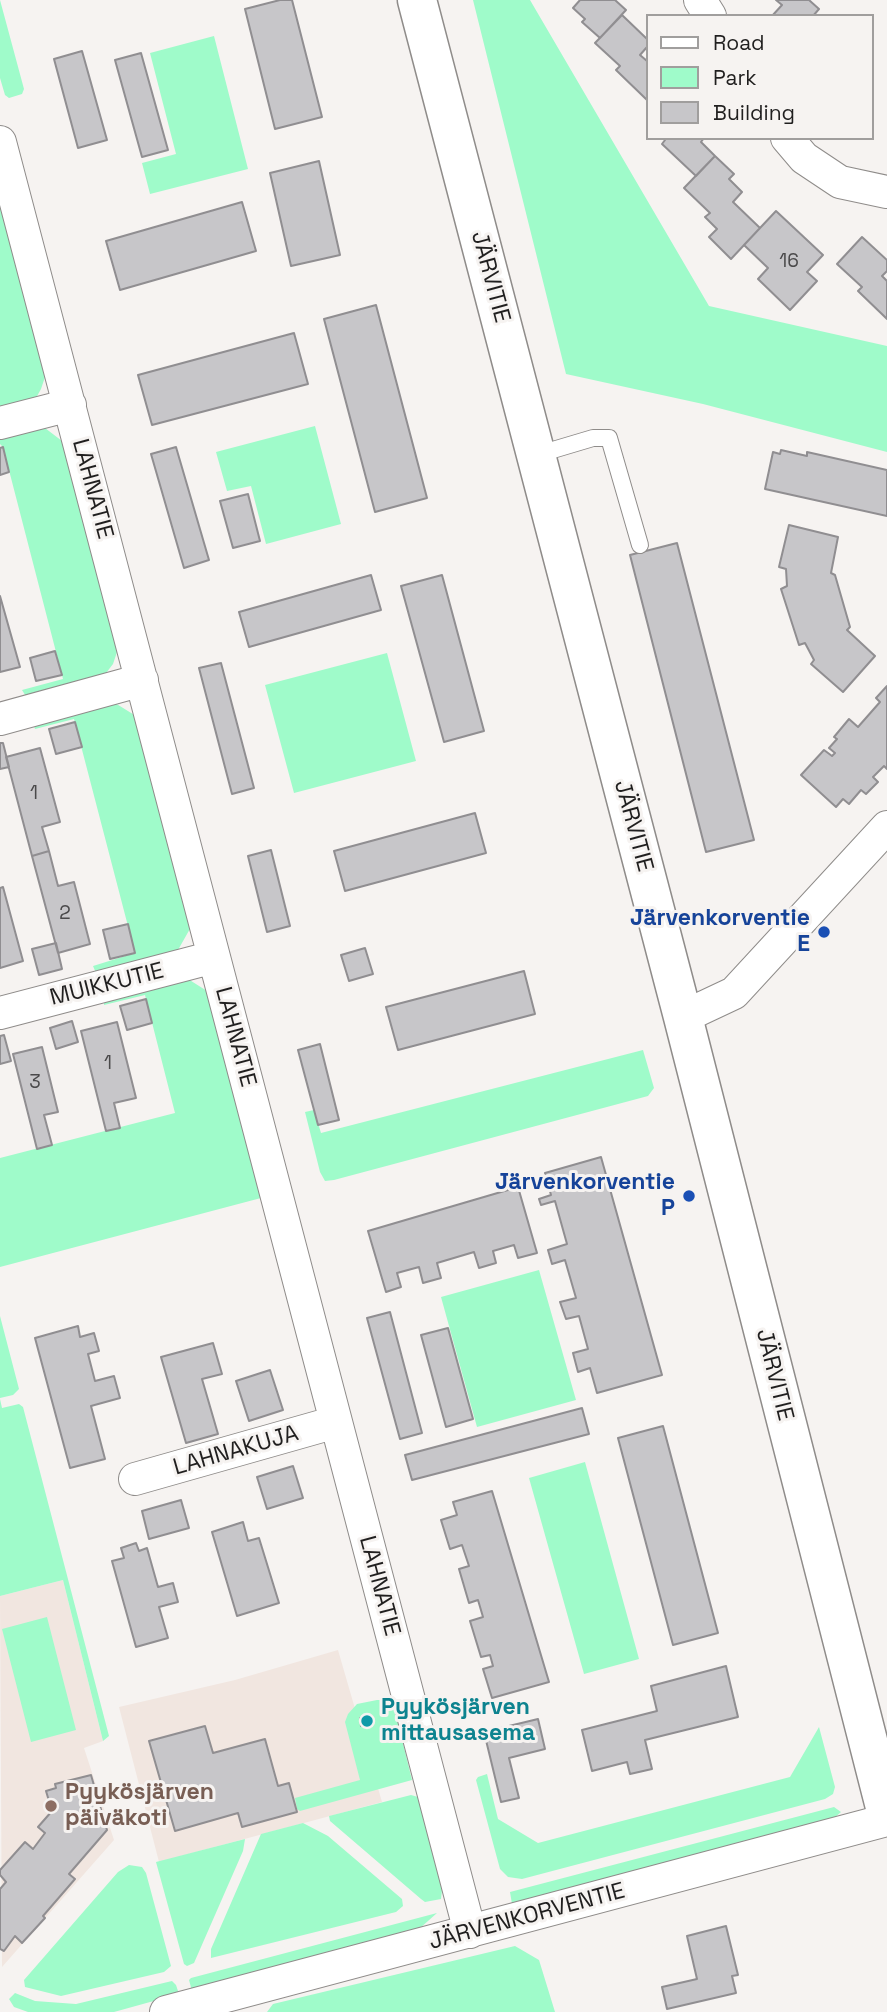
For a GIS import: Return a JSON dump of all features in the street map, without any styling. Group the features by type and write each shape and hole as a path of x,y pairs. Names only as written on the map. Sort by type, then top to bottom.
{"street":[{"name":"JÄRVITIE","path":"417,0 683,1017 887,1815"},
{"path":"790,140 804,158 840,181 887,192"},
{"name":"LAHNATIE","path":"0,142 470,1932"},
{"path":"0,423 69,405"},
{"path":"0,719 142,680"},
{"path":"683,1017 734,993 887,827"},
{"name":"MUIKKUTIE","path":"0,1013 214,957"},
{"name":"LAHNAKUJA","path":"135,1479 336,1422"},
{"name":"JÄRVENKORVENTIE","path":"166,2012 225,2004 470,1932 887,1820"}],"lane":[{"path":"536,455 593,438 609,438 640,545"}],"shaded area":[{"name":"Pyykösjärven päiväkoti","path":"63,1580 103,1741 84,1748 114,1840 2,1967 0,1596"},
{"path":"338,1650 382,1802 159,1862 119,1707 235,1680"}],"green space":[{"path":"0,0 24,89 22,94 9,98 5,95 0,78"},
{"path":"473,0 530,0 709,306 887,346 887,452 703,404 566,374"},
{"path":"214,36 248,169 150,194 142,163 176,154 150,53"},
{"path":"0,199 46,374 36,398 0,411"},
{"path":"36,426 45,428 62,441 118,649 113,664 103,677 27,698 22,690 63,679 3,447 0,444 0,435"},
{"path":"315,426 341,524 266,544 251,486 227,491 216,452"},
{"path":"387,653 416,761 294,793 265,685"},
{"path":"115,703 136,716 191,927 178,950 96,973 93,966 135,953 74,719 35,729 34,726"},
{"path":"188,979 207,991 261,1198 0,1267 0,1158 175,1113 145,995 104,1005 104,1002"},
{"path":"643,1050 654,1088 648,1096 334,1180 325,1181 320,1172 305,1112 314,1110 321,1133"},
{"path":"539,1270 576,1400 477,1427 441,1297"},
{"path":"0,1316 19,1389 13,1395 0,1398"},
{"path":"0,1399 2,1408 19,1404 23,1407 109,1736 103,1741 63,1580 0,1596"},
{"path":"585,1462 639,1659 584,1674 529,1478"},
{"path":"47,1617 76,1730 31,1742 2,1629"},
{"path":"383,1700 394,1707 412,1780 300,1811 297,1809 295,1798 360,1780 345,1722 357,1704"},
{"path":"819,1727 835,1787 833,1794 825,1799 522,1879 508,1877 500,1869 476,1780 478,1777 487,1774 498,1819 538,1843 790,1777"},
{"path":"411,1795 418,1797 442,1890 441,1899 425,1902 330,1821 329,1816"},
{"path":"834,1807 841,1812 833,1819 512,1904 510,1892"},
{"path":"303,1823 328,1836 402,1899 403,1906 396,1912 211,1958 211,1949 261,1834"},
{"path":"245,1839 243,1851 194,1963 187,1966 184,1964 156,1862"},
{"path":"129,1865 142,1867 146,1873 171,1966 164,1972 61,1996 25,1987 24,1980 118,1872"},
{"path":"437,1913 419,1929 192,1991 189,1980 191,1978"},
{"path":"515,1946 539,1960 555,2012 267,2012 273,2004"},
{"path":"172,1981 179,1994 114,2012 28,2012 14,2007 9,1999 15,1993 35,2001 76,2004"}],"building":[{"path":"280,0 292,0 322,117 275,129 245,9"},
{"path":"580,0 615,0 626,10 600,38 582,22 585,19 573,8"},
{"path":"776,0 809,0 819,9 815,14 774,14 782,5"},
{"path":"622,15 646,38 646,48 640,55 646,60 646,99 616,70 620,66 595,43"},
{"path":"82,51 107,140 78,148 54,59"},
{"path":"141,53 168,150 142,157 115,60"},
{"path":"665,140 702,140 701,142 715,156 696,176 662,144"},
{"path":"715,156 734,174 729,179 742,192 733,202 760,228 731,259 709,237 717,229 705,217 710,213 684,188"},
{"path":"319,161 340,255 291,266 270,173"},
{"path":"242,202 256,251 120,290 106,241"},
{"path":"776,211 823,255 807,272 817,281 790,310 758,279 768,268 744,245"},
{"path":"862,237 887,260 887,271 882,276 887,281 887,319 858,291 862,287 837,264"},
{"path":"376,305 427,498 375,512 324,319"},
{"path":"294,333 308,384 152,425 138,375"},
{"path":"3,447 9,472 0,475 0,448"},
{"path":"176,447 209,560 184,568 151,454"},
{"path":"781,450 807,456 807,452 887,470 887,516 765,489 773,452 780,454"},
{"path":"248,494 260,541 233,548 220,501"},
{"path":"789,525 838,537 831,573 835,575 850,627 847,630 875,656 843,692 811,664 814,660 805,643 799,645 781,589 787,586 786,569 779,567"},
{"path":"677,543 754,840 706,852 630,555"},
{"path":"371,575 381,610 249,647 239,612"},
{"path":"442,575 484,731 444,742 401,586"},
{"path":"0,596 20,667 0,672"},
{"path":"55,651 62,675 36,681 30,658"},
{"path":"221,663 254,788 232,794 199,668"},
{"path":"887,686 887,769 884,766 873,777 878,782 866,794 861,790 849,804 843,799 836,807 801,775 824,750 832,756 835,753 829,748 837,739 834,737 849,719 858,727 880,702 876,698"},
{"path":"75,722 82,747 56,754 49,729"},
{"path":"0,743 3,743 9,767 0,769"},
{"path":"40,748 60,822 42,827 49,851 32,856 6,757"},
{"path":"475,813 486,853 345,891 334,851"},
{"path":"271,850 290,926 267,932 248,856"},
{"path":"49,851 58,886 74,882 90,944 58,953 32,856"},
{"path":"3,887 23,961 0,968 0,888"},
{"path":"128,924 135,953 110,959 103,930"},
{"path":"56,943 62,969 39,975 32,949"},
{"path":"365,948 373,974 349,981 341,955"},
{"path":"524,971 535,1014 398,1050 386,1007"},
{"path":"146,999 152,1023 127,1030 120,1006"},
{"path":"72,1021 78,1042 56,1049 50,1028"},
{"path":"117,1022 136,1098 114,1103 120,1128 106,1131 81,1031"},
{"path":"4,1035 11,1061 0,1064 0,1036"},
{"path":"320,1044 339,1120 318,1125 298,1050"},
{"path":"42,1047 58,1112 44,1115 52,1145 37,1149 13,1054"},
{"path":"601,1157 662,1375 597,1393 590,1368 578,1372 573,1353 588,1349 579,1316 566,1319 560,1302 576,1298 565,1260 552,1264 548,1250 567,1244 555,1201 541,1205 539,1199 551,1195 545,1173"},
{"path":"518,1187 537,1253 518,1258 514,1245 493,1251 496,1263 479,1268 474,1252 437,1263 441,1278 423,1283 419,1267 397,1273 401,1287 386,1292 368,1231"},
{"path":"390,1312 422,1433 400,1439 367,1318"},
{"path":"78,1326 80,1337 94,1333 99,1351 88,1354 95,1381 114,1376 120,1398 91,1406 105,1459 70,1468 35,1338"},
{"path":"448,1328 473,1419 446,1427 421,1335"},
{"path":"213,1343 222,1374 202,1379 218,1434 186,1443 161,1357"},
{"path":"270,1370 283,1410 249,1421 236,1381"},
{"path":"582,1408 589,1434 412,1480 405,1455"},
{"path":"663,1426 718,1633 673,1645 618,1438"},
{"path":"293,1466 303,1498 267,1509 257,1477"},
{"path":"492,1491 549,1682 492,1698 483,1669 493,1666 490,1655 481,1657 470,1621 483,1617 478,1600 469,1603 459,1569 469,1566 462,1545 450,1549 441,1520 457,1515 453,1502"},
{"path":"181,1500 189,1528 149,1539 142,1511"},
{"path":"243,1522 248,1541 259,1538 279,1603 237,1616 212,1532"},
{"path":"136,1543 139,1551 147,1548 158,1587 173,1583 178,1602 159,1607 168,1638 136,1647 112,1561 124,1558 121,1548"},
{"path":"726,1666 738,1717 645,1740 652,1769 630,1774 627,1762 592,1771 582,1730 657,1711 651,1686"},
{"name":"Pyykösjärven mittausasema","path":"372,1716 373,1723 361,1726 360,1718"},
{"path":"538,1719 545,1749 509,1758 519,1798 501,1802 484,1732"},
{"path":"205,1726 213,1753 265,1739 278,1786 289,1783 297,1812 242,1827 238,1813 175,1831 149,1741"},
{"path":"91,1775 107,1830 69,1874 75,1879 43,1916 45,1918 22,1943 15,1936 4,1951 0,1949 0,1889 6,1882 0,1875 0,1870 25,1842 33,1849 45,1833 38,1827 52,1811 46,1791 56,1788 55,1784"},
{"path":"726,1926 738,1975 732,1976 736,1993 667,2009 662,1987 697,1979 687,1936"}],"place":[{"name":"Järvenkorventie E","path":"824,932"},
{"name":"Järvenkorventie P","path":"689,1196"},
{"name":"Pyykösjärven mittausasema","path":"367,1721"},
{"name":"Pyykösjärven päiväkoti","path":"51,1806"}]}
